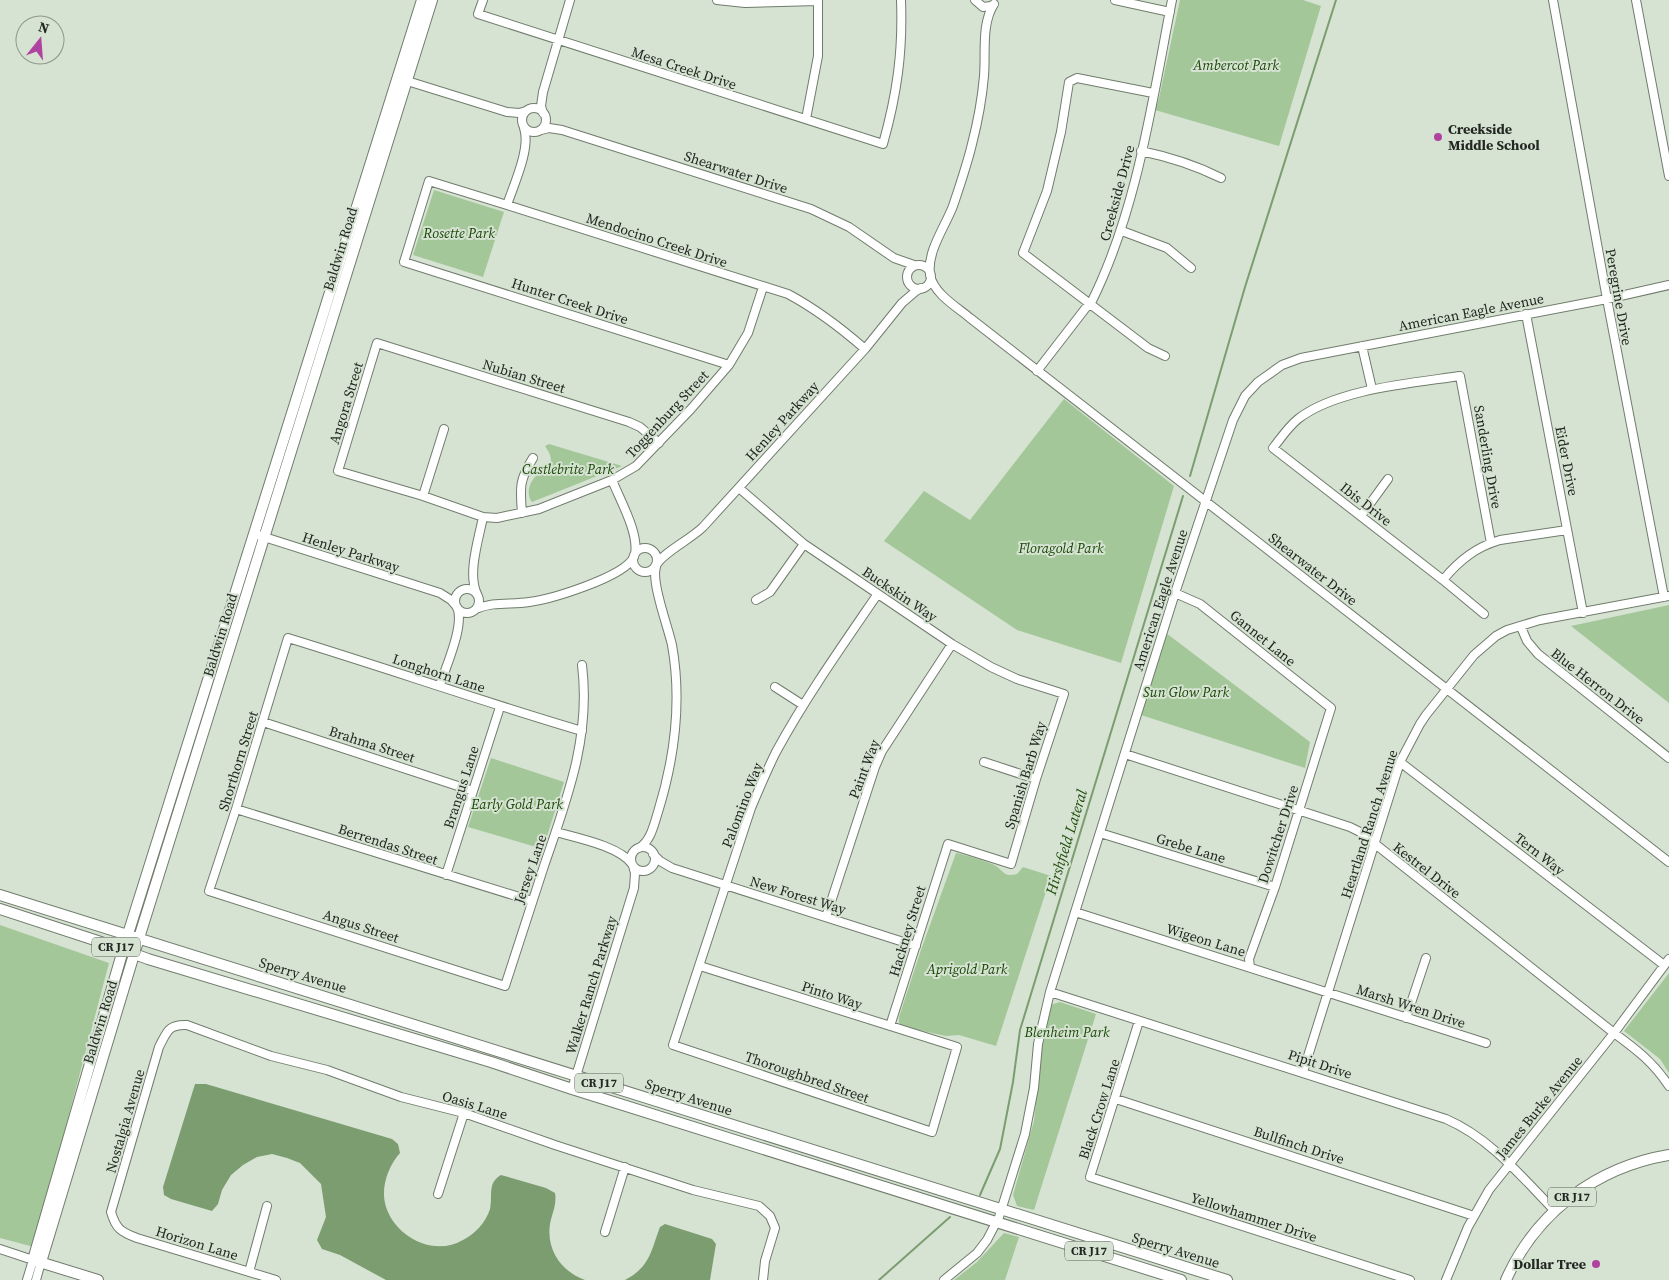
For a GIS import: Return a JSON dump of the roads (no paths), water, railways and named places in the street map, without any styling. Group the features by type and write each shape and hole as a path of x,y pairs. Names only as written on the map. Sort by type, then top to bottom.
{"main road":[{"name":"Baldwin Road","path":"402,80 422,0"},
{"name":"Baldwin Road","path":"37,1261 140,938 227,656 260,536 402,80 432,0"},
{"name":"Baldwin Road","path":"37,1261 123,950 234,601 260,536"},
{"path":"227,656 229,633 237,608 237,603 234,601"},
{"name":"Sperry Avenue","path":"0,895 1227,1280"},
{"name":"Sperry Avenue","path":"0,909 135,954 491,1062 1181,1280"},
{"name":"CR J17","path":"1506,1280 1525,1246 1554,1210 1606,1175 1641,1161 1669,1155"},
{"path":"37,1261 98,1280"}],"street":[{"name":"Mesa Creek Drive","path":"483,0 478,14 883,144 894,104 899,71 902,0"},
{"path":"508,204 525,149 532,137 545,124 541,106 543,92 570,0"},
{"path":"717,0 745,3 818,0 818,56 806,119"},
{"path":"1115,0 1170,12"},
{"name":"Creekside Drive","path":"1037,371 1090,305 1106,273 1122,231 1141,151 1172,0"},
{"name":"Peregrine Drive","path":"1553,0 1607,299 1666,597"},
{"path":"1636,0 1669,176"},
{"path":"976,2 987,7 996,1"},
{"path":"986,26 990,11 996,1"},
{"path":"933,250 921,263 915,265 907,272 907,280 913,287 922,288 928,284 933,250 952,207 972,144 982,93 986,26 984,11 976,2"},
{"path":"1153,93 1077,78 1071,80 1067,86 1061,132 1047,191 1023,253 1148,348 1165,356"},
{"path":"402,80 506,112 518,118 526,134 525,149"},
{"path":"539,131 530,132 523,126 522,117 535,105 543,92"},
{"path":"506,112 519,113 537,109 544,115"},
{"name":"Shearwater Drive","path":"544,115 562,130"},
{"name":"Shearwater Drive","path":"539,131 549,128 562,130 811,210 849,227 894,258 915,265"},
{"path":"1141,151 1171,157 1198,166 1222,178"},
{"name":"Mendocino Creek Drive","path":"404,262 428,181 508,204 788,294 808,305 839,327 865,349"},
{"path":"1122,231 1168,248 1191,268"},
{"name":"Shearwater Drive","path":"894,258 903,269 907,280"},
{"name":"Hunter Creek Drive","path":"404,262 729,365"},
{"path":"915,265 925,266 930,275"},
{"name":"Shearwater Drive","path":"930,275 942,295 1037,371 1669,862"},
{"name":"Henley Parkway","path":"902,303 908,289 907,280"},
{"name":"American Eagle Avenue","path":"944,1280 977,1253 997,1223 1025,1134 1034,1088 1038,1044 1050,992 1205,501 1236,411 1245,396 1273,370 1291,361 1607,299 1669,285"},
{"name":"Toggenburg Street","path":"338,471 483,516 497,518 539,509 612,480 636,466 691,409 729,365 748,334 763,287"},
{"name":"Henley Parkway","path":"656,565 660,558 697,532 865,349 902,303 922,288"},
{"name":"Shearwater Drive","path":"922,288 942,295"},
{"name":"Eider Drive","path":"1526,314 1583,612"},
{"name":"Nubian Street","path":"377,343 629,422 640,427 659,442"},
{"name":"Angora Street","path":"338,471 377,343"},
{"path":"1362,346 1372,389"},
{"name":"Sanderling Drive","path":"1372,389 1460,376 1490,543"},
{"name":"Ibis Drive","path":"1372,389 1321,406 1309,412 1288,428 1273,448 1484,614"},
{"path":"423,496 444,429"},
{"path":"522,513 521,486 523,473 533,458"},
{"path":"1361,516 1388,479"},
{"path":"556,832 613,850 624,856 638,870 649,869 654,860 650,845 652,832 668,779 674,746 676,715 674,660 667,622 654,574 656,554 642,544 634,533 612,480"},
{"name":"Buckskin Way","path":"738,488 804,544 952,644 991,667 1017,679 1064,694"},
{"path":"440,685 458,629 460,615 456,596 467,585 473,571 483,516"},
{"path":"1443,580 1454,566 1465,557 1490,543 1567,530"},
{"path":"634,533 636,546 634,564 642,572 650,572 656,565"},
{"name":"Henley Parkway","path":"260,536 440,593 457,607"},
{"path":"756,600 770,592 804,544"},
{"path":"457,607 463,612 495,604 527,602 548,598 568,592 619,571 629,564 640,549 660,551 674,548"},
{"path":"619,571 631,569 642,572 649,576 657,589"},
{"path":"458,629 479,602 473,571"},
{"path":"462,590 469,589 495,604"},
{"name":"Henley Parkway","path":"440,593 453,593 462,590"},
{"name":"Gannet Lane","path":"1175,593 1200,604 1331,708"},
{"name":"Palomino Way","path":"673,1045 751,808 776,753 803,705 877,595"},
{"name":"Heartland Ranch Avenue","path":"1303,1072 1400,762 1420,724 1446,689 1485,644 1507,630 1540,620 1666,597"},
{"name":"Blue Herron Drive","path":"1520,627 1527,642 1538,654 1669,758"},
{"name":"Longhorn Lane","path":"288,638 440,685 500,707 582,731"},
{"name":"Shorthorn Street","path":"209,891 288,638"},
{"name":"Paint Way","path":"826,917 882,751 952,644"},
{"name":"Jersey Lane","path":"505,986 574,774 582,731 585,689 582,665"},
{"path":"775,687 803,705"},
{"name":"Spanish Barb Way","path":"948,844 1011,864 1064,694"},
{"name":"Brangus Lane","path":"446,875 500,707"},
{"name":"Dowitcher Drive","path":"1250,967 1250,959 1275,887 1331,708"},
{"name":"Brahma Street","path":"263,722 473,791"},
{"name":"Kestrel Drive","path":"1125,754 1350,827 1360,832 1614,1034 1643,1053 1658,1068 1669,1086"},
{"path":"984,762 1036,779"},
{"name":"Tern Way","path":"1400,762 1666,962"},
{"name":"Berrendas Street","path":"236,809 532,901"},
{"path":"632,865 631,856 644,844 652,832"},
{"name":"Grebe Lane","path":"1100,833 1275,887"},
{"name":"Hackney Street","path":"890,1026 948,844"},
{"path":"613,850 646,848 653,853"},
{"name":"New Forest Way","path":"653,853 660,861 672,868 916,946"},
{"name":"Walker Ranch Parkway","path":"632,865 635,873 634,888"},
{"name":"New Forest Way","path":"649,869 656,867 672,868"},
{"name":"Walker Ranch Parkway","path":"572,1089 634,888 641,875 649,869"},
{"name":"Angus Street","path":"209,891 505,986"},
{"name":"Wigeon Lane","path":"1075,912 1328,993"},
{"path":"1406,1018 1426,958"},
{"name":"James Burke Avenue","path":"1446,1280 1474,1216 1489,1190 1614,1034 1666,962"},
{"name":"Pinto Way","path":"700,966 957,1047 932,1132"},
{"name":"Pipit Drive","path":"1050,992 1446,1119 1488,1144 1554,1210"},
{"name":"Marsh Wren Drive","path":"1328,993 1486,1043"},
{"name":"Black Crow Lane","path":"1090,1177 1139,1021"},
{"name":"Oasis Lane","path":"170,1027 177,1024 186,1025 271,1056 327,1070 401,1097 464,1113 693,1190 760,1206 770,1216 775,1228 765,1261 763,1280"},
{"name":"Nostalgia Avenue","path":"114,1224 111,1212 159,1047 170,1027"},
{"name":"Thoroughbred Street","path":"673,1045 932,1132"},
{"name":"Bullfinch Drive","path":"1116,1099 1474,1216"},
{"path":"438,1194 464,1113"},
{"path":"605,1232 625,1167"},
{"name":"Yellowhammer Drive","path":"1090,1177 1410,1280"},
{"path":"249,1272 267,1206"},
{"name":"Horizon Lane","path":"114,1224 124,1233 137,1238 276,1280"},
{"path":"0,1249 37,1261"},
{"name":"Baldwin Road","path":"27,1280 37,1261"},
{"name":"Baldwin Road","path":"36,1280 37,1261"}],"waterway":[{"path":"1190,476 1245,287 1336,0"},
{"name":"Hirshfield Lateral","path":"980,1195 1000,1149 1013,1082 1020,1030 1183,496"},
{"name":"Hirshfield Lateral","path":"879,1280 950,1217"}],"place":[{"name":"Creekside Middle School","path":"1438,137"},
{"name":"Dollar Tree","path":"1596,1264"}],"park label":[{"name":"Ambercot Park","path":"1236,65"},
{"name":"Rosette Park","path":"459,233"},
{"name":"Castlebrite Park","path":"568,469"},
{"name":"Floragold Park","path":"1061,548"},
{"name":"Sun Glow Park","path":"1186,692"},
{"name":"Early Gold Park","path":"517,804"},
{"name":"Aprigold Park","path":"967,969"},
{"name":"Blenheim Park","path":"1067,1032"}]}
